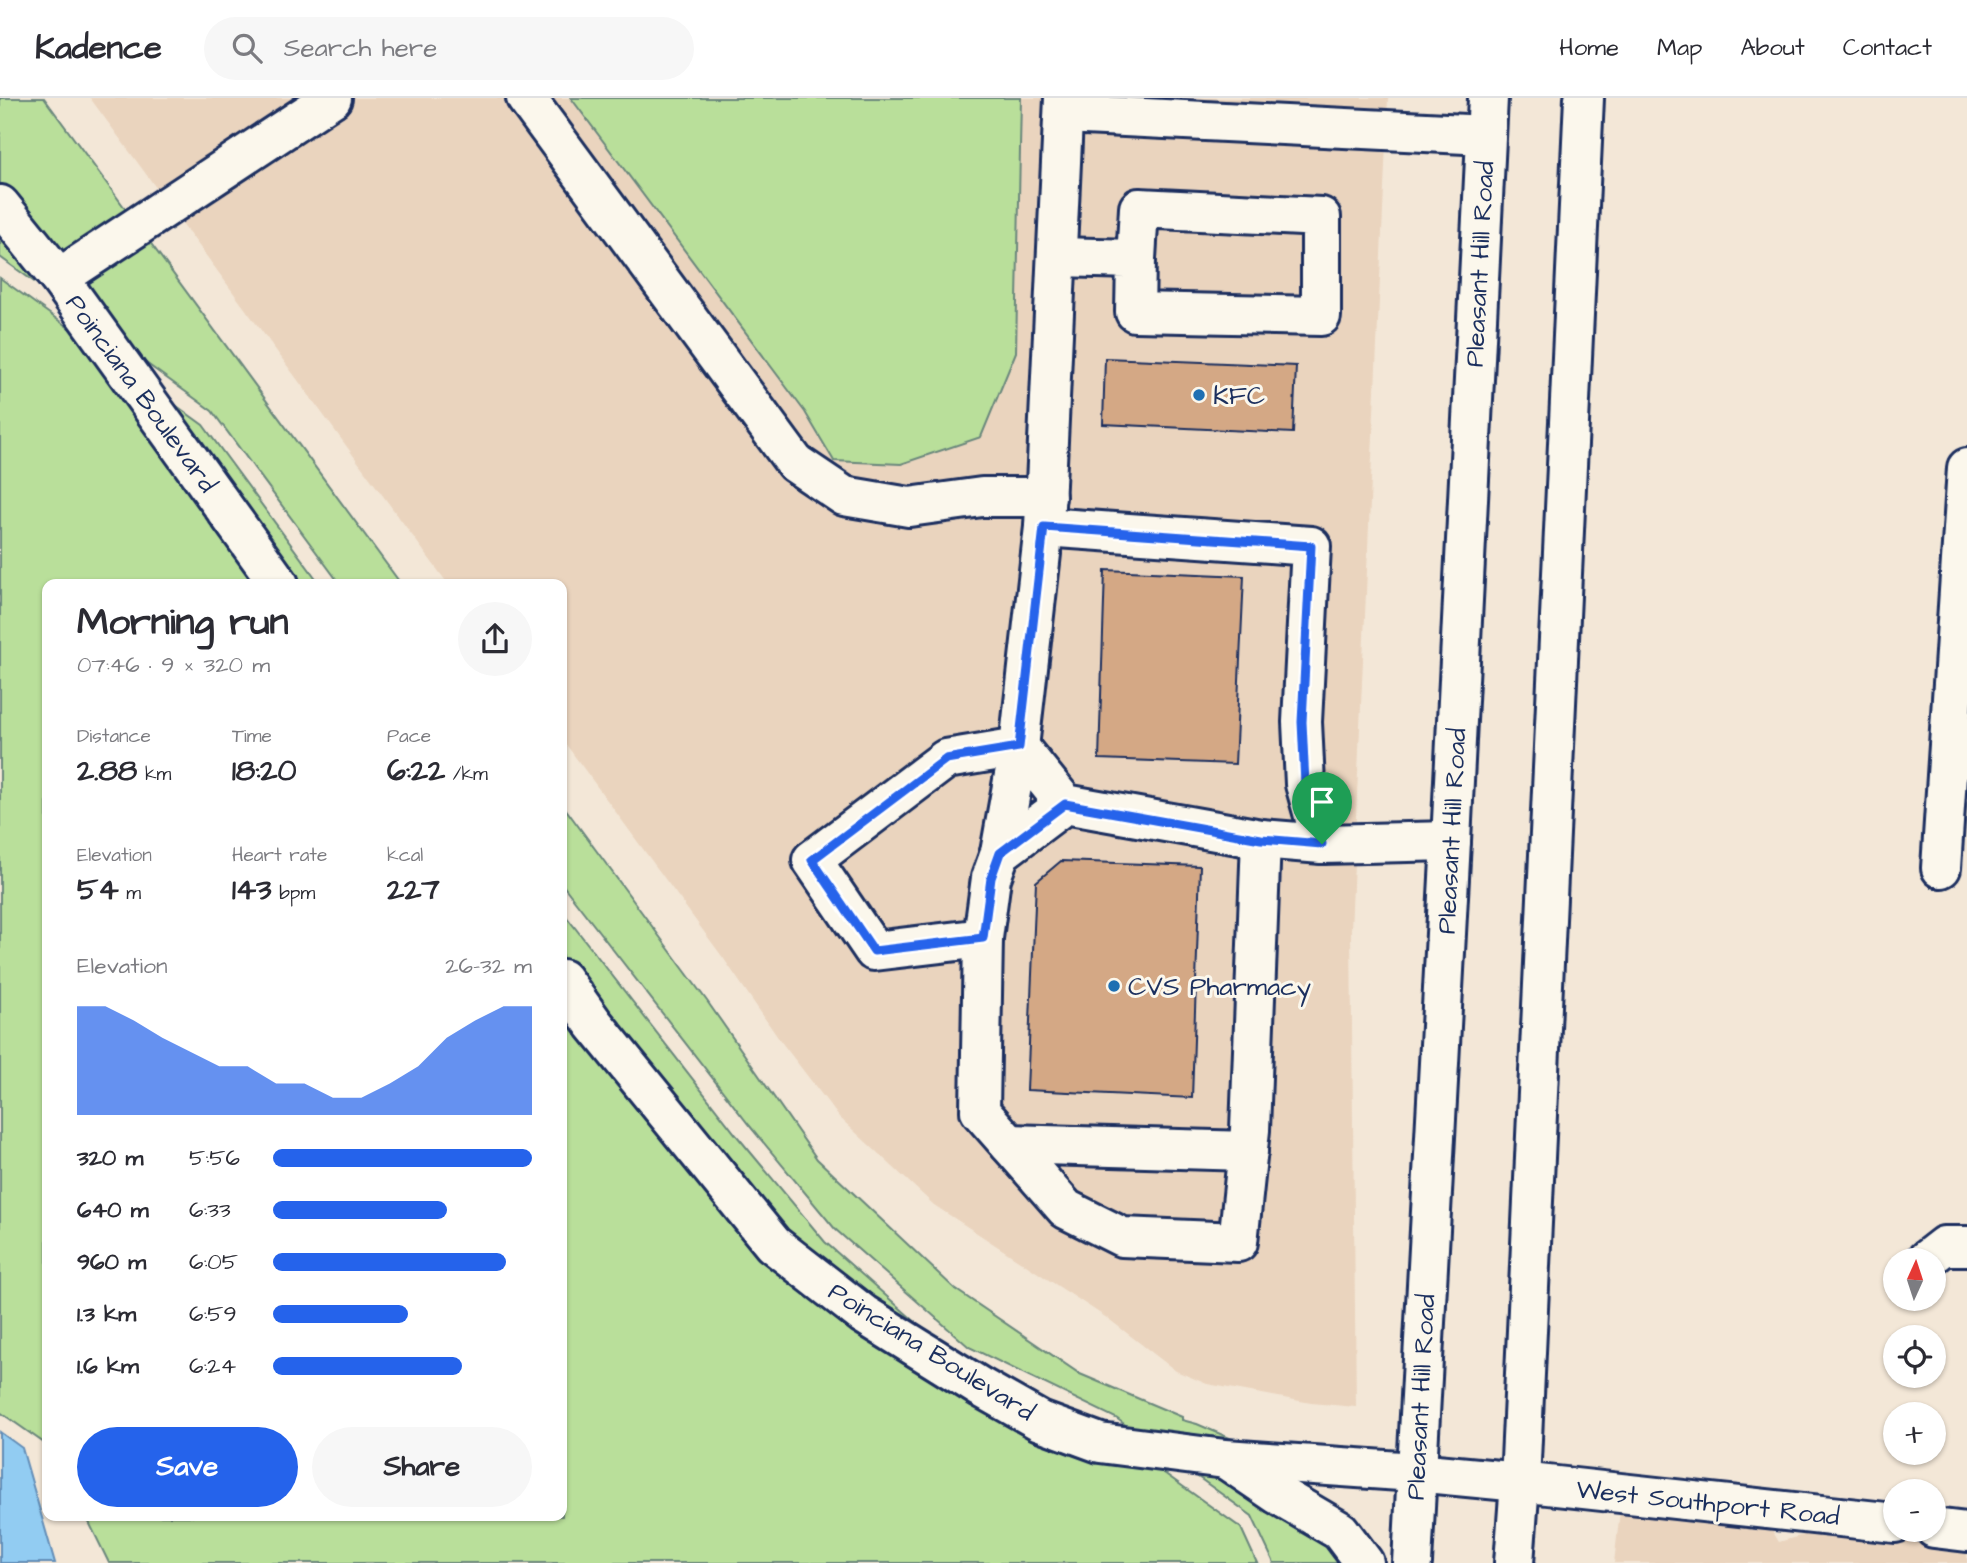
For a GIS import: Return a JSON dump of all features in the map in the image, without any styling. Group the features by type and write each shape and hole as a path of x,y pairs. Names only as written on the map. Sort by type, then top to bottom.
{"main road":[{"path":"59,278 332,98"},
{"path":"526,98 795,463 844,496 909,507 982,497 1045,512 1311,546 1302,722 1305,784 1322,844"},
{"path":"1514,1563 1520,1482 1584,98"},
{"path":"1261,839 1248,1151 1238,1242 1122,1237 1066,1209 979,1111 983,938 991,878 1000,853 1019,747 1045,512 1064,106 1487,116"},
{"name":"Pleasant Hill Road","path":"1412,1563 1487,116"},
{"name":"Poinciana Boulevard","path":"0,205 59,278 275,579"},
{"path":"1139,208 1321,217 1321,316 1135,312 1136,259 1139,208"},
{"path":"1057,257 1136,259"},
{"path":"1941,868 1967,468"},
{"path":"1019,747 1065,804 1261,839 1322,844 1451,841"},
{"path":"983,938 874,951 812,860 946,759 1019,747"},
{"path":"1000,853 1065,804"},
{"name":"Poinciana Boulevard","path":"567,986 594,1024 773,1244 863,1314 1040,1420 1100,1443 1225,1459 1520,1482"},
{"path":"1009,1144 1248,1151"},
{"path":"1941,1248 1967,1247"},
{"path":"1225,1459 1340,1531 1364,1563"},
{"name":"West Southport Road","path":"1520,1482 1883,1523"},
{"path":"1946,1529 1967,1532"}],"shaded area":[{"path":"90,98 571,98 805,412 834,461 1016,352 1021,98 1388,98 1351,930 1356,1407 1311,1403 1207,1384 1176,1371 1110,1320 934,1205 839,1117 779,1039 724,959 567,746 567,579 444,579"},
{"path":"1623,1485 1761,1512 1779,1542 1835,1526 1883,1535 1883,1542 1916,1542 1967,1552 1967,1563 1614,1563"}],"green space":[{"path":"0,98 44,98 397,579 336,579 212,411 0,257"},
{"path":"571,98 1021,98 1016,352 981,437 901,464 834,461 805,412"},
{"path":"0,278 203,425 316,579 42,579 42,1441 0,1412"},
{"path":"567,811 707,1001 817,1159 955,1289 1080,1374 1182,1417 1182,1420 1258,1450 1348,1563 1274,1563 1252,1516 1116,1418 969,1347 835,1229 749,1125 567,890"},
{"path":"567,917 737,1136 825,1242 961,1362 1108,1433 1241,1528 1257,1563 109,1563 88,1521 567,1521"}],"water":[{"path":"0,1432 22,1448 55,1563 0,1563"}],"building":[{"name":"KFC","path":"1105,358 1296,366 1293,433 1103,424"},
{"path":"1105,570 1244,576 1235,764 1099,759"},
{"name":"CVS Pharmacy","path":"1061,861 1200,866 1192,1098 1027,1090 1036,882"}],"place":[{"name":"KFC","path":"1199,395"},
{"name":"CVS Pharmacy","path":"1114,986"}],"route":[{"path":"1044,527 1311,546 1302,722 1305,784 1322,844 1261,839 1065,804 1000,853 991,878 983,938 874,951 812,860 946,759 1019,747 1044,527"}]}
